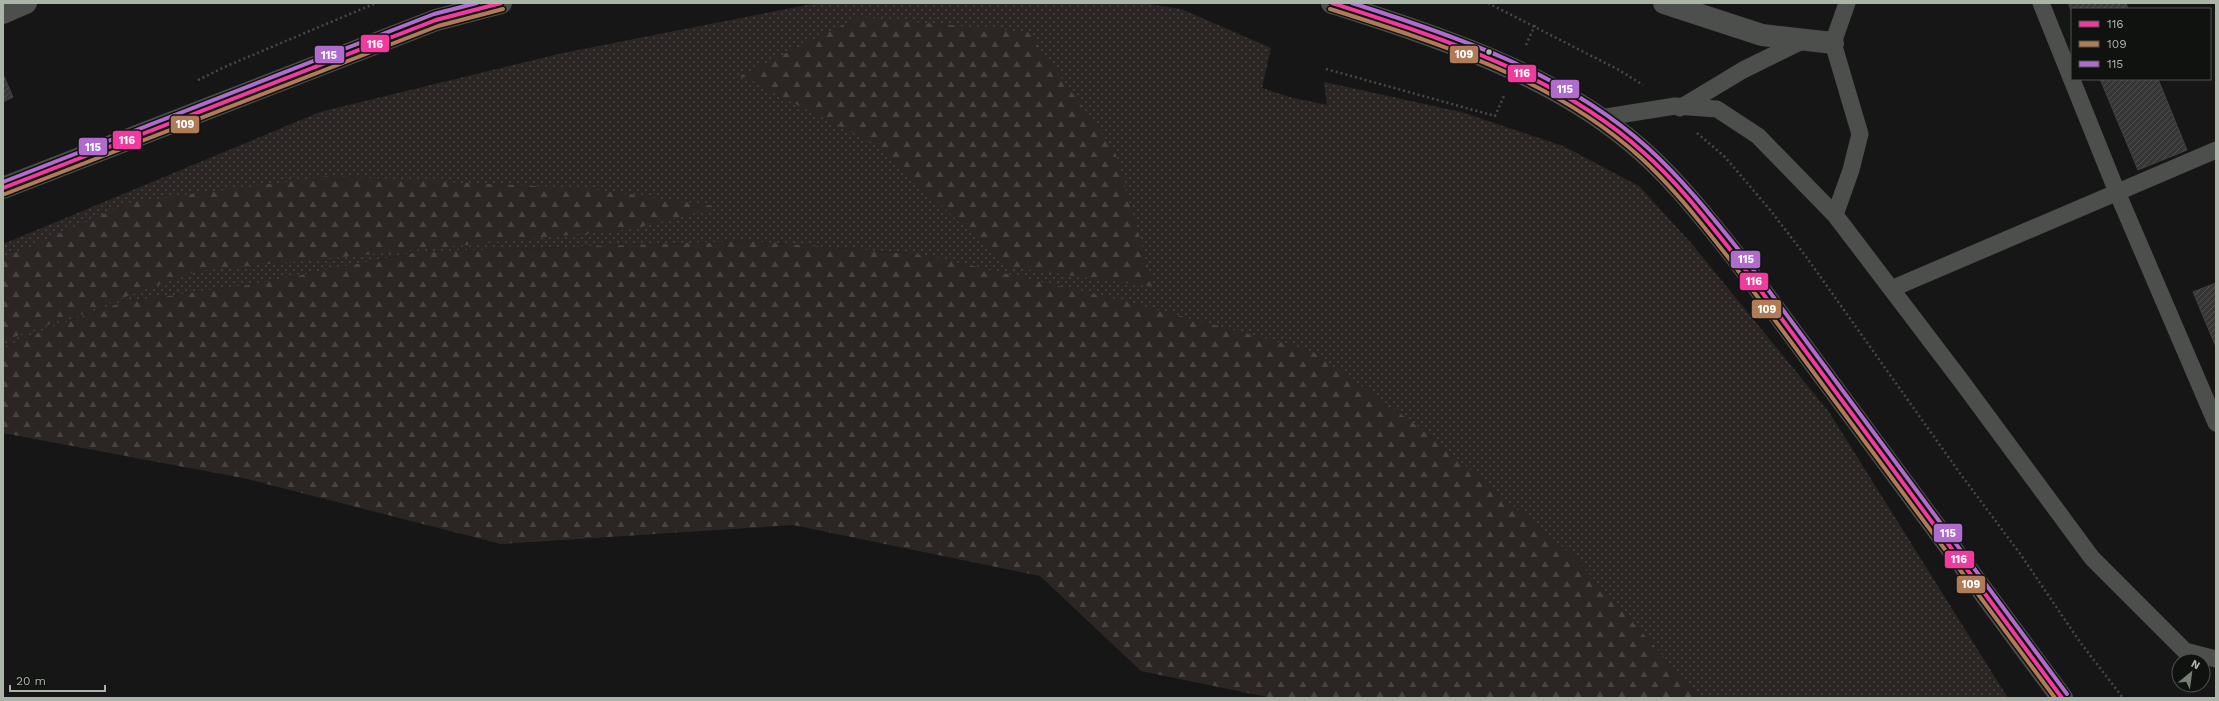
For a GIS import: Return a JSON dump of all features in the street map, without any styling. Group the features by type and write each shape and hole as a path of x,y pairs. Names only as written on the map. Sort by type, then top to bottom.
{"main road":[{"path":"3,188 436,20 500,3"},
{"path":"1332,3 1419,31 1515,70 1581,104 1629,140 1679,186 1734,253 2062,698"}],"street":[{"path":"3,13 26,3"},
{"path":"1664,3 1762,35 1833,43"}],"lane":[{"path":"1835,215 1851,170 1860,134 1833,43 1847,3"},
{"path":"2041,3 2071,78"},
{"path":"1678,107 1743,70 1804,40"},
{"path":"2072,80 2117,192 2216,423"},
{"path":"1600,118 1678,107 1717,108 1758,136 1835,215 1959,378 2092,558 2185,651 2216,659"},
{"path":"1891,289 2216,150"}],"path":[{"path":"1488,3 1535,25 1619,70 1678,107 1700,136 1725,157 1771,211 1807,258 2021,555 2080,642 2123,698"},
{"path":"1326,68 1495,116 1535,25"}],"green space":[{"path":"817,3 1142,3 1181,9 1271,48 1262,88 1289,97 1327,105 1324,82 1461,112 1563,146 1639,186 1691,243 1829,412 2008,698 1701,698 1574,557 1416,425 926,255 749,241 418,252 255,284 123,302 47,329 3,348 3,244 320,112 563,53"},
{"path":"859,17 1028,32 1115,152 1154,287 1008,267 873,143 740,76"},
{"path":"329,176 594,189 720,207 632,229 197,271 3,341 3,258 132,202"},
{"path":"749,241 926,255 1132,303 1312,351 1416,425 1574,557 1701,698 1272,698 1141,671 1040,576 793,525 501,544 243,478 3,433 3,348 47,329 123,302 255,284 418,252"}],"building":[{"path":"2068,3 2126,3 2128,8 2071,8 2071,10"},
{"path":"3,74 13,97 3,102"},
{"path":"2100,80 2158,80 2187,150 2138,170"},
{"path":"2216,283 2216,347 2193,292"}],"transit line":[{"name":"115","path":"3,182 434,14 477,3"},
{"name":"116","path":"3,188 436,20 501,3"},
{"name":"116","path":"1332,3 1414,30 1496,61 1573,101 1609,125 1643,152 1690,201 1733,253 2062,698"},
{"name":"115","path":"1352,3 1430,29 1469,44 1508,60 1545,78 1581,98 1616,122 1648,148 1695,197 1738,249 2067,694"},
{"name":"109","path":"5,194 438,26 503,9"},
{"name":"109","path":"1330,9 1453,50 1493,66 1533,85 1570,106 1606,130 1652,168 1686,205 1728,257 2055,698"}]}
